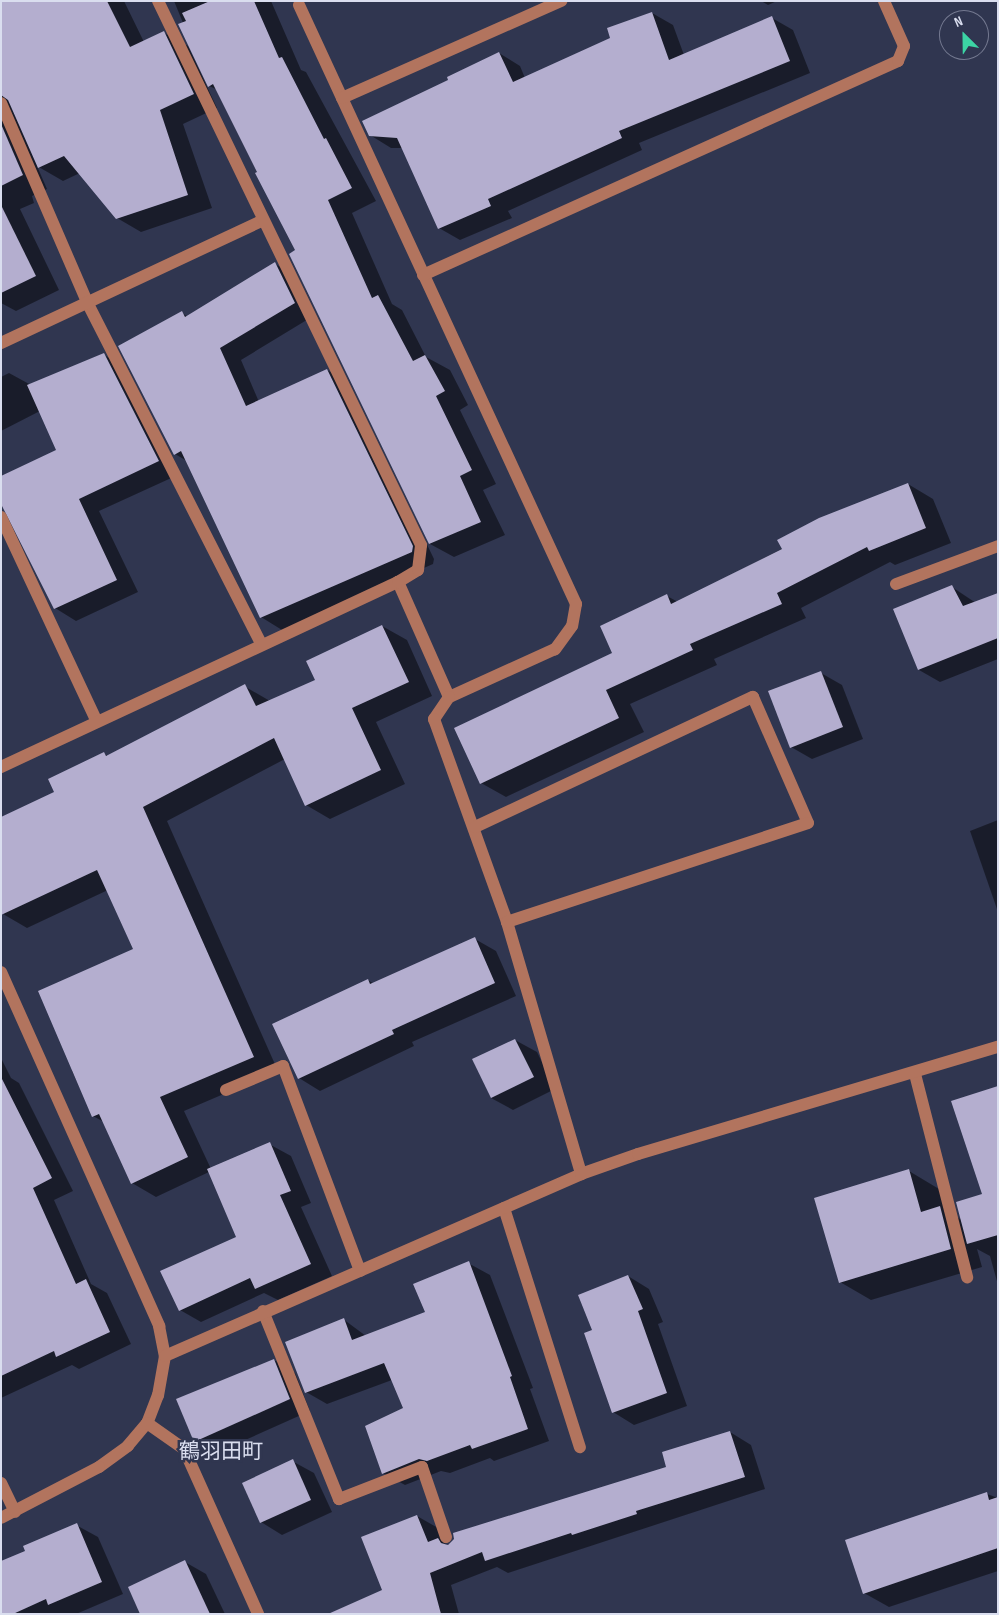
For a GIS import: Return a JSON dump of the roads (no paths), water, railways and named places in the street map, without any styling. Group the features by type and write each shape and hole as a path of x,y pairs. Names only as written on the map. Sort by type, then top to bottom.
{"street":[{"path":"1,766 96,720 398,582 418,570 421,545 262,220 158,1"},
{"path":"342,98 561,1"},
{"path":"423,274 898,61 904,46 884,1"},
{"path":"302,3 342,98 576,604 572,626 555,649 448,697 434,720 475,827 508,922 581,1174"},
{"path":"1,103 87,302 261,644"},
{"path":"1,343 262,220"},
{"path":"1,516 96,720"},
{"path":"896,584 998,546"},
{"path":"398,582 448,697"},
{"path":"475,827 753,697 808,823 508,922"},
{"path":"1,972 159,1326 165,1356 158,1395 148,1423 128,1446 100,1467 1,1518"},
{"path":"165,1356 263,1311 360,1271 581,1174 638,1154 916,1074 998,1047"},
{"path":"226,1090 283,1066 360,1271"},
{"path":"916,1074 967,1277"},
{"path":"504,1208 580,1447"},
{"path":"263,1311 339,1499 422,1468 446,1537"},
{"path":"148,1423 184,1449 258,1614"},
{"path":"1,1483 15,1512"}],"district":[{"name":"鶴羽田町","path":"221,1452"}]}
